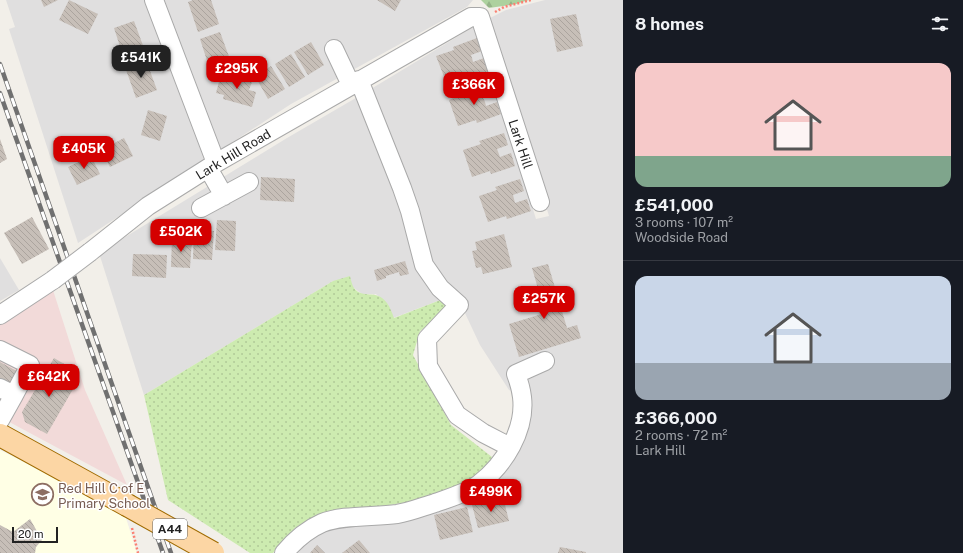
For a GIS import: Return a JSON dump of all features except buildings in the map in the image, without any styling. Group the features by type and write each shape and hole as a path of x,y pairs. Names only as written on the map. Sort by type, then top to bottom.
{"main road":[{"name":"A44","path":"0,435 213,553"}],"street":[{"path":"154,0 212,166 224,196"},
{"name":"Lark Hill Road","path":"0,314 53,280 148,206 212,166 355,82 471,17 485,16"},
{"name":"Lark Hill","path":"485,16 540,202"},
{"path":"334,50 355,82 402,188 410,211 424,266 440,288 459,305 427,339 428,366 457,415 483,433 510,447"},
{"path":"201,208 249,182"},
{"path":"0,350 30,365 7,391 0,420"},
{"path":"284,553 295,540 308,530 332,520 398,514 430,504 478,485 500,463 510,447 519,427 522,411 522,398 516,374 545,362"}],"path":[{"path":"485,16 504,7 530,0"}],"shaded area":[{"path":"6,0 473,0 467,7 291,104 78,243 9,29 15,27"},
{"path":"545,0 623,0 623,553 292,553 312,537 329,529 491,484 526,397 509,390 480,345 456,294 393,318 388,305 376,294 362,294 354,288 333,281 144,395 99,253 287,138 475,26 536,219 549,216 490,18 506,10"},
{"path":"0,258 19,290 0,301"},
{"path":"52,287 85,390 127,485 0,417 0,322"},
{"name":"Red Hill C of E Primary School","path":"0,450 42,471 126,518 137,553 0,553"}],"green space":[{"path":"481,0 529,0 516,4 489,8"},
{"path":"350,276 353,287 358,291 361,293 378,296 383,299 391,310 394,318 443,299 449,309 420,331 413,355 451,425 492,457 486,471 456,490 408,502 313,517 295,528 273,553 250,553 168,500 144,395 333,281"}],"railway":[{"path":"0,64 171,553"},
{"path":"0,93 163,553"}],"place":[{"name":"Red Hill C of E Primary School","path":"42,495"}]}
